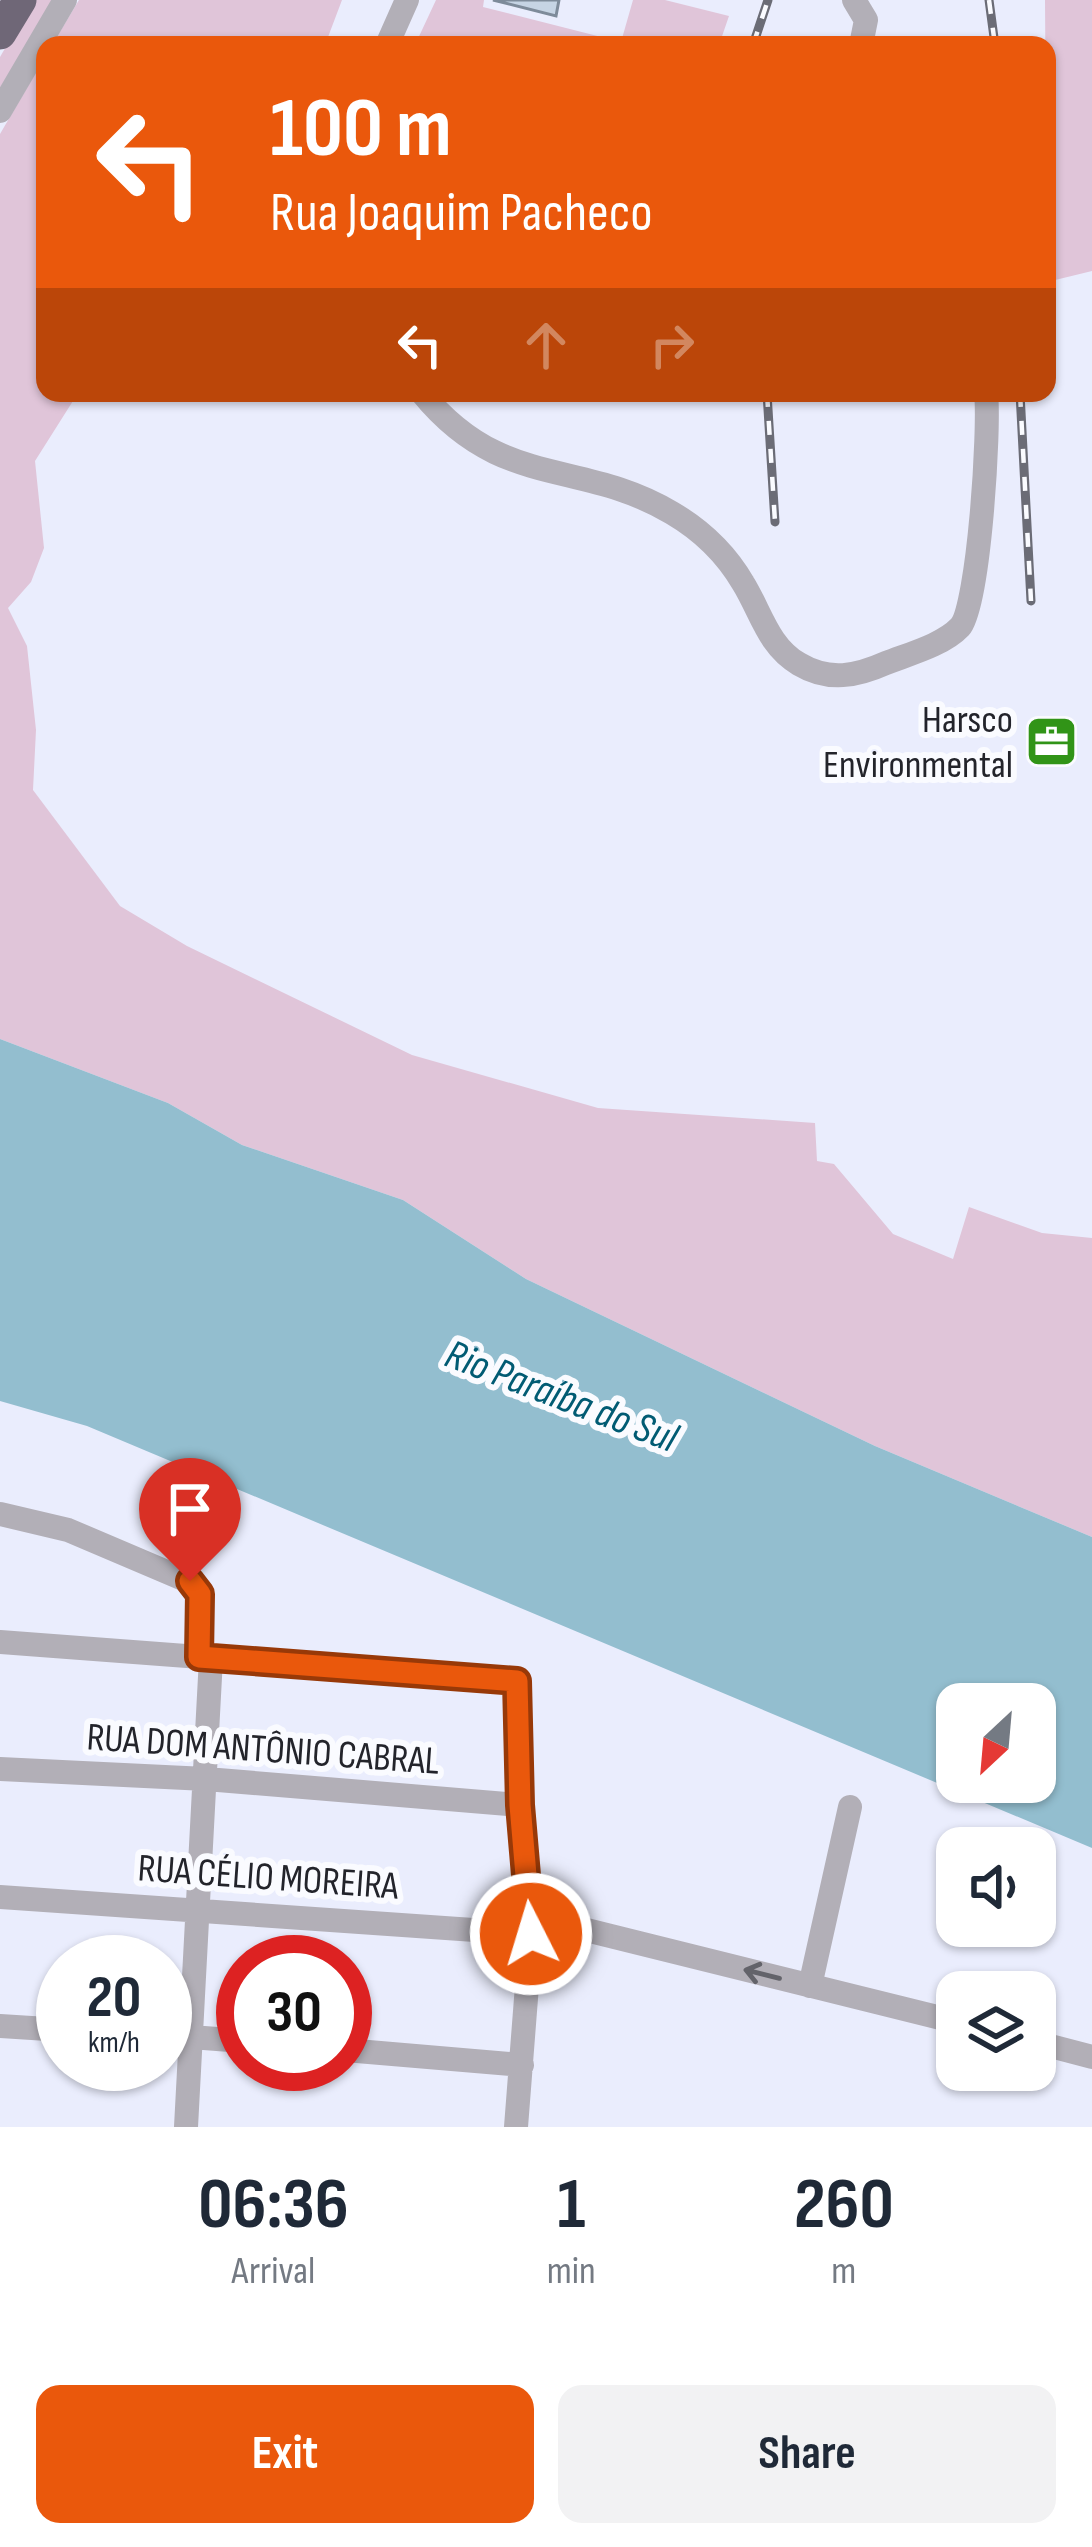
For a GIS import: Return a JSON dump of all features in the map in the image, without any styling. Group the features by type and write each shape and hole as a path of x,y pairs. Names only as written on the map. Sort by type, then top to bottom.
{"highway":[{"path":"0,33 20,0"}],"street":[{"path":"44,36 65,0"},
{"path":"390,36 407,0"},
{"path":"854,0 866,20 863,36"},
{"path":"0,111 36,50"},
{"path":"432,402 492,455 649,502 682,519 729,563 786,655 836,676 876,668 948,636 963,623 974,584 989,427 987,402"},
{"path":"0,1514 68,1529 195,1584 200,1594 206,1779 199,1908 192,1949"},
{"path":"0,1642 513,1679 520,1684 520,1805 531,1925 516,2127"},
{"name":"RUA DOM ANTÔNIO CABRAL","path":"0,1769 206,1779 520,1805"},
{"path":"810,1986 850,1807"},
{"name":"RUA CÉLIO MOREIRA","path":"0,1897 531,1925 936,2017"},
{"path":"0,2026 36,2028"},
{"path":"1056,2048 1092,2057"},
{"path":"372,2052 522,2065"},
{"path":"182,2091 186,2127"}],"shaded area":[{"path":"33,0 54,0 0,88 0,57"},
{"path":"79,0 342,0 328,36 57,36"},
{"path":"436,0 484,0 483,7 597,36 419,36"},
{"path":"633,0 665,0 729,16 722,36 623,36"},
{"path":"1045,0 1092,0 1092,271 1056,280 1056,36 1045,36"},
{"path":"36,72 36,402 72,402 35,461 44,548 31,582 8,608 27,646 36,730 33,790 120,906 187,946 412,1055 598,1108 815,1123 817,1161 834,1164 893,1234 953,1259 969,1207 1042,1233 1092,1238 1092,1537 875,1446 526,1279 403,1200 242,1145 168,1103 0,1039 0,134"}],"water":[{"name":"Rio Paraíba do Sul","path":"0,1039 168,1103 242,1145 403,1200 526,1279 875,1446 1092,1537 1092,1848 1056,1833 1056,1827 1042,1827 985,1803 1056,1803 1056,1683 936,1683 936,1782 87,1426 0,1401"}],"building":[{"path":"493,0 559,0 556,16"}],"railway":[{"path":"756,36 768,0"},
{"path":"989,0 994,36"},
{"path":"768,402 775,522"},
{"path":"1020,402 1031,601"}],"place":[{"name":"Harsco Environmental","path":"1052,742"}],"route":[{"path":"190,1581 200,1594 199,1657 513,1679 520,1684 520,1805 531,1934"}]}
